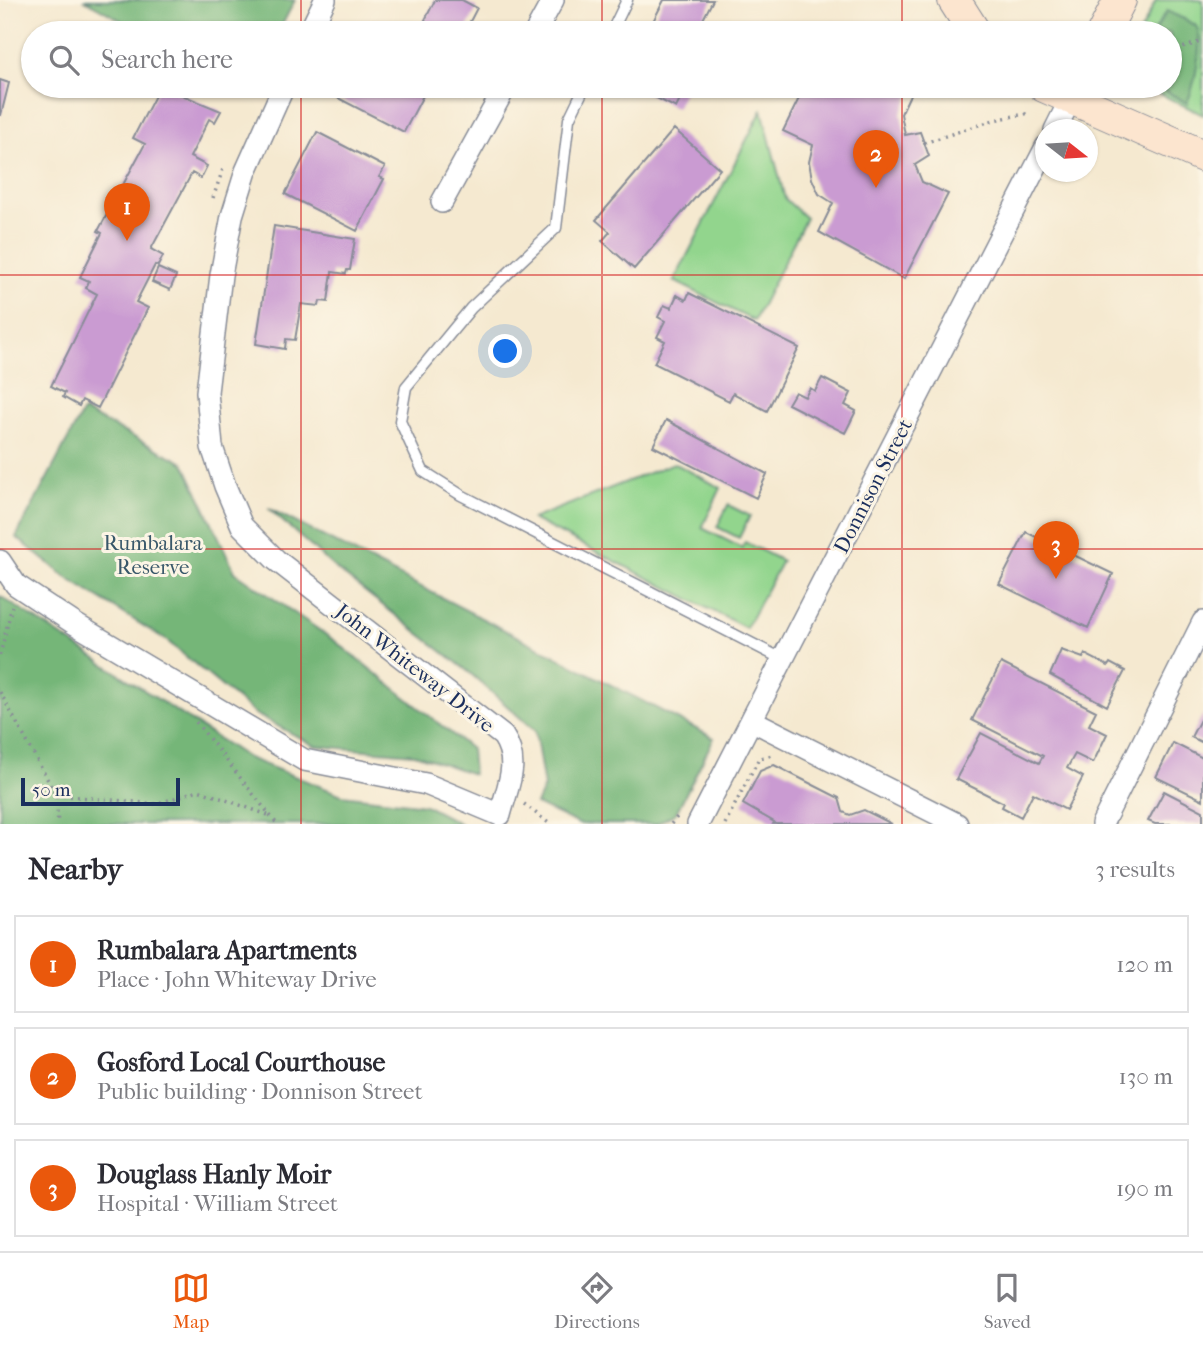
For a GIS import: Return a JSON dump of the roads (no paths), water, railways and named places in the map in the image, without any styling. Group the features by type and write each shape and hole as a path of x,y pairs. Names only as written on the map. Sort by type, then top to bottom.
{"main road":[{"path":"954,0 967,21"},
{"path":"1109,21 1120,0"},
{"path":"1060,98 1203,156"}],"street":[{"path":"315,21 325,0"},
{"path":"542,21 553,0"},
{"name":"John Whiteway Drive","path":"0,561 16,585 99,638 304,760 426,784 508,820 506,794 513,767 509,746 503,736 276,560 242,526 212,447 207,392 214,324 232,216 246,171 279,98"},
{"path":"442,202 499,98"},
{"path":"1055,98 1055,119"},
{"name":"Donnison Street","path":"703,818 1035,167"},
{"path":"1102,824 1203,622"},
{"path":"753,720 957,824"}],"lane":[{"path":"617,21 627,0"},
{"path":"579,98 569,119 556,228 471,308 406,387 400,421 423,471 461,495 784,660"}],"place":[{"name":"Gosford Local Courthouse","path":"876,188"},
{"name":"Rumbalara Apartments","path":"127,241"},
{"name":"Douglass Hanly Moir","path":"1056,579"}],"park label":[{"name":"Rumbalara Reserve","path":"153,555"}]}
